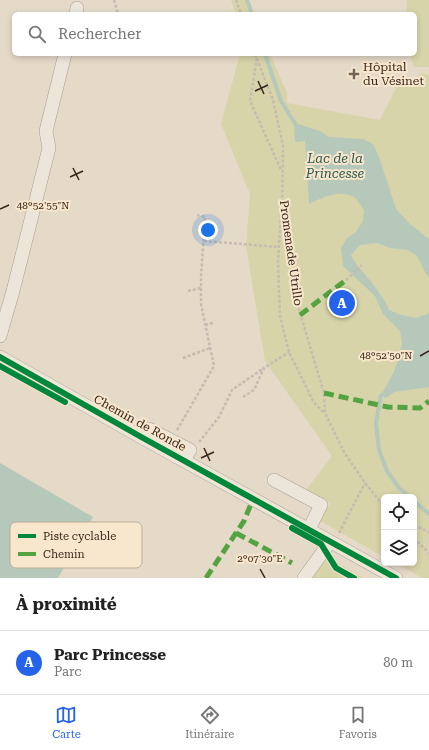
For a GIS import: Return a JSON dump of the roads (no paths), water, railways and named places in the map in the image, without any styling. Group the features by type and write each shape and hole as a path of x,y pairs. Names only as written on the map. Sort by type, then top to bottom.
{"street":[{"path":"0,336 13,291 49,148 46,132 65,56"},
{"name":"Chemin de Ronde","path":"0,357 143,438 187,455 309,529 334,539 396,578"},
{"path":"143,438 149,429 171,441 187,455"},
{"path":"274,480 321,505 309,529"},
{"path":"308,577 334,539"}],"water":[{"name":"Lac de la Princesse","path":"298,124 320,131 329,137 363,139 373,144 379,157 396,209 410,224 429,239 429,277 417,256 408,250 390,248 377,243 360,245 351,255 357,265 380,293 389,310 401,315 416,318 429,313 429,387 394,392 386,398 381,395 393,374 399,358 402,343 400,331 383,314 375,296 343,266 341,248 347,238 356,232 363,221 364,210 354,197 343,194 331,195 309,204 305,141 295,142 294,127"},
{"path":"0,463 93,517 90,522 10,522 10,568 64,568 58,578 0,578"}],"waterway":[{"path":"247,0 251,12"},
{"path":"266,56 281,101 296,125"},
{"path":"381,395 376,423 379,450 387,471 399,488 406,494"},
{"path":"417,504 429,514"}],"place":[{"name":"Hôpital du Vésinet","path":"354,74"},
{"name":"Parc Princesse","path":"342,303"}]}
